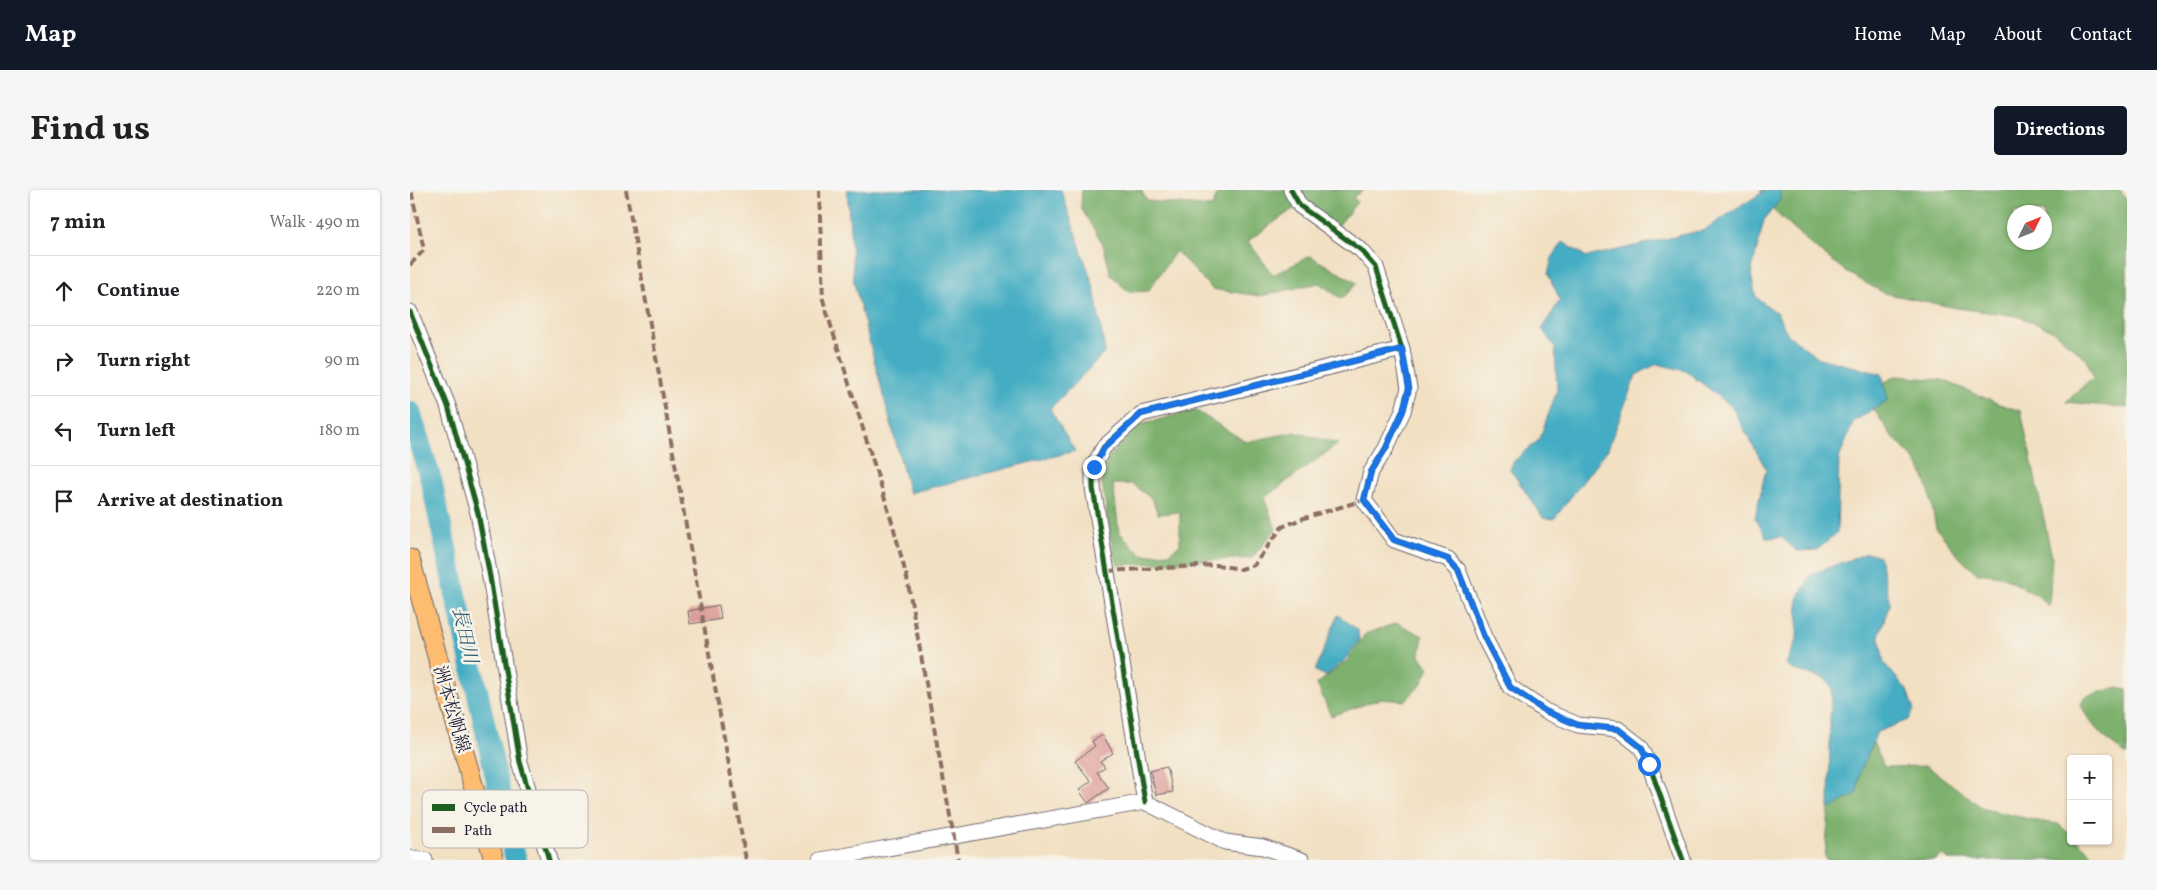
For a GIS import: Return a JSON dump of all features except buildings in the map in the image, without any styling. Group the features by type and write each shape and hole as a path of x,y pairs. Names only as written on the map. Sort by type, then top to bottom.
{"main road":[{"name":"洲本松帆線","path":"410,559 474,790"}],"street":[{"path":"1291,190 1300,206 1361,250 1376,267 1402,349 1409,388 1403,411 1386,448 1371,472 1364,500 1394,540 1448,559 1458,570 1484,637 1510,687 1545,711 1578,725 1618,729 1641,747 1649,764 1683,860"},
{"path":"410,312 448,406 478,513 520,762 529,790"},
{"path":"1145,802 1093,488 1094,467 1104,448 1141,414 1402,349"},
{"path":"821,860 1145,802 1225,842 1263,847 1302,860"},
{"path":"546,848 550,860"}],"green space":[{"path":"1082,190 1141,190 1147,201 1212,207 1219,190 1364,190 1353,197 1357,202 1338,226 1293,209 1248,241 1273,275 1310,256 1357,283 1342,299 1319,283 1260,296 1212,289 1176,251 1148,291 1129,292 1111,275 1103,244 1081,208"},
{"path":"1760,190 2120,190 2127,201 2127,408 2066,402 2093,377 2087,360 2054,331 2018,316 1957,308 1884,293 1848,273 1810,244 1774,211"},
{"path":"1896,376 1943,380 1999,404 2021,411 2052,557 2049,607 2038,596 2002,576 1977,573 1961,559 1936,528 1929,491 1922,472 1913,458 1891,435 1875,411 1873,397 1878,386"},
{"path":"1195,410 1246,442 1295,432 1338,444 1264,498 1276,529 1252,558 1118,565 1113,552 1101,476 1110,456 1139,425","holes":["1113,484 1132,484 1152,499 1158,514 1180,512 1180,545 1169,553 1142,555 1119,532"]},
{"path":"1397,623 1423,636 1420,655 1429,668 1421,685 1405,701 1380,699 1331,716 1317,684 1347,661 1365,634"},
{"path":"2118,687 2127,689 2127,755 2094,727 2081,705 2084,697"},
{"path":"1873,742 1884,767 1927,766 1984,809 2058,824 2067,832 2067,845 2082,845 2095,857 2093,860 1948,860 1944,854 1935,860 1827,860 1825,857 1829,810 1857,793 1860,772"}],"water":[{"path":"847,190 1061,190 1094,288 1105,352 1050,409 1075,451 909,493 854,283"},
{"path":"1766,190 1780,190 1780,200 1764,220 1751,274 1756,297 1777,313 1788,335 1819,358 1882,374 1888,400 1853,422 1839,459 1837,533 1817,550 1797,551 1781,537 1767,538 1755,518 1766,469 1731,406 1686,371 1657,364 1636,375 1608,449 1554,519 1543,518 1510,469 1514,461 1539,440 1557,391 1555,347 1542,329 1560,300 1548,274 1552,258 1563,242 1587,257 1704,230"},
{"path":"1867,553 1879,556 1890,603 1879,636 1884,663 1907,690 1914,710 1908,720 1877,732 1860,772 1857,793 1829,810 1832,689 1826,679 1791,669 1786,664 1797,639 1798,597 1812,574"},
{"path":"1338,615 1358,630 1359,641 1344,661 1326,676 1315,671"}],"waterway":[{"name":"長田川","path":"410,412 431,480 499,790"},
{"name":"長田川","path":"513,848 516,860"}],"marked path":[{"path":"410,265 424,250 411,190"},
{"path":"626,190 746,860"},
{"path":"819,190 823,300 892,522 907,578 958,860"},
{"path":"1107,571 1216,565 1241,569 1254,565 1282,527 1304,518 1364,500"}],"cycle path":[{"path":"1291,190 1300,206 1361,250 1376,267 1402,349 1409,388 1403,411 1386,448 1371,472 1364,500 1394,540 1448,559 1458,570 1484,637 1510,687 1545,711 1578,725 1618,729 1641,747 1649,764 1683,860"},
{"path":"410,312 448,406 478,513 520,762 528,790"},
{"path":"1145,802 1093,488 1093,467 1104,447 1141,414 1402,349"},
{"path":"545,848 549,860"}],"route":[{"path":"1094,467 1104,448 1141,414 1402,349 1409,388 1403,411 1386,448 1371,472 1364,500 1394,540 1448,559 1458,570 1484,637 1510,687 1545,711 1578,725 1618,729 1641,747 1649,764"}]}
